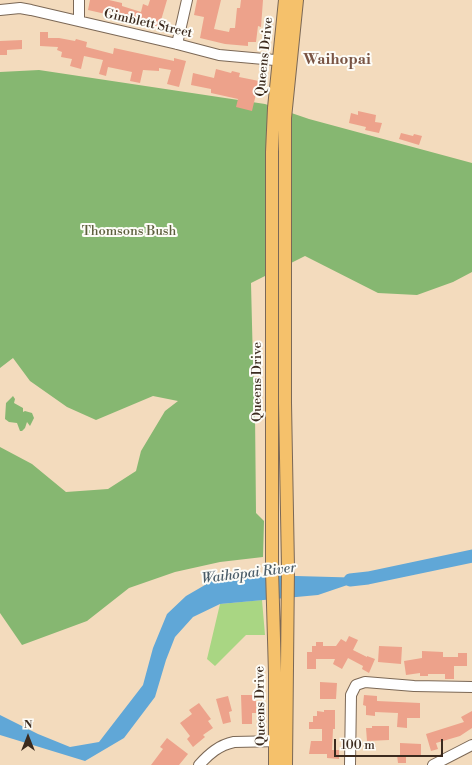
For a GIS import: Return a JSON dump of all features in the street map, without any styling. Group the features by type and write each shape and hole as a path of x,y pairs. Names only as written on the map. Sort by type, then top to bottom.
{"main road":[{"name":"Queens Drive","path":"275,765 281,741 288,600 285,404 285,0"},
{"name":"Queens Drive","path":"286,765 281,741 272,600 272,152 274,108 297,0"},
{"path":"272,404 285,404"}],"street":[{"path":"79,0 79,21"},
{"path":"177,44 186,0"},
{"name":"Gimblett Street","path":"0,10 27,9 219,55 284,61"},
{"path":"350,765 351,695 356,685 365,682 414,686 472,687"},
{"path":"199,765 214,751 227,744 234,742 281,741"},
{"path":"433,765 472,745"}],"green space":[{"name":"Thomsons Bush","path":"39,70 265,104 309,119 472,163 472,272 453,282 417,295 378,293 305,256 251,283 256,513 264,521 263,557 220,562 175,572 129,588 87,621 22,645 0,613 0,447 32,464 66,492 108,489 136,471 141,451 165,411 178,401 153,396 96,420 67,407 30,381 13,358 0,368 0,72"},
{"path":"13,396 15,399 14,403 23,408 23,412 25,411 32,413 34,418 30,426 27,422 22,431 20,431 17,423 9,422 5,419 6,403"},
{"path":"262,600 265,635 246,635 215,666 207,659 220,604"}],"water":[{"path":"224,574 368,578 318,595 220,604 193,617 175,637 166,660 155,697 124,738 85,761 0,735 0,715 38,734 70,747 99,742 143,685 153,648 167,614 186,596"}],"building":[{"path":"90,0 109,0 122,3 122,6 141,12 143,4 148,6 150,0 167,0 159,27 119,16 88,10"},
{"path":"197,0 221,0 214,29 229,32 230,28 235,28 237,8 240,8 241,0 263,0 261,27 258,26 256,42 248,42 248,46 225,44 200,38 204,17 194,15"},
{"path":"40,32 48,32 48,38 59,38 75,41 76,39 87,42 86,47 113,54 114,48 174,61 174,58 186,61 179,87 167,84 171,70 159,68 159,71 143,70 140,83 130,81 132,72 108,67 106,76 99,74 103,60 84,56 81,69 70,66 72,59 61,57 62,52 57,50 58,47 40,46"},
{"path":"22,40 22,49 7,50 7,55 0,55 0,41"},
{"path":"216,69 231,73 232,71 240,73 239,77 259,81 252,111 236,107 238,99 211,93 211,89 191,85 193,73 214,78"},
{"path":"358,111 376,115 375,122 382,123 379,133 365,130 366,127 349,123 351,113 358,115"},
{"path":"401,133 413,136 414,134 422,136 419,145 399,139"},
{"path":"349,636 358,640 353,650 375,659 369,673 362,669 363,666 348,658 342,669 333,664 335,659 316,659 316,669 307,669 307,652 312,652 312,646 316,646 316,642 323,642 323,646 336,646 341,639 346,642"},
{"path":"379,646 402,647 401,664 378,662"},
{"path":"422,651 443,652 443,657 458,657 458,653 467,653 467,666 454,666 454,679 445,679 445,674 428,674 428,676 420,676 420,673 406,675 404,661 422,658"},
{"path":"320,682 337,683 336,699 320,699"},
{"path":"241,695 256,695 256,713 252,713 252,724 242,724"},
{"path":"364,695 377,696 377,701 420,703 420,718 407,718 407,728 397,727 398,713 375,712 375,716 366,715 366,706 363,705"},
{"path":"228,696 232,711 229,712 231,722 223,724 216,699"},
{"path":"199,703 211,719 208,721 213,728 203,735 205,737 193,747 187,739 190,736 180,723 192,714 189,710"},
{"path":"324,710 335,710 335,729 333,729 332,750 339,750 339,759 327,758 327,754 309,754 311,741 322,741 322,729 309,729 309,722 313,722 313,716 317,716 317,711 324,712"},
{"path":"472,711 472,728 460,736 436,743 438,749 431,751 426,734 464,722 461,717"},
{"path":"372,726 389,726 389,740 367,741 366,728 372,728"},
{"path":"167,738 188,754 179,765 151,765 163,749 160,747"},
{"path":"400,743 421,744 421,756 406,757 406,763 398,763 397,755 400,755"}],"waterway":[{"name":"Waihōpai River","path":"350,580 368,578 472,556"}],"district":[{"name":"Waihopai","path":"337,60"}]}
